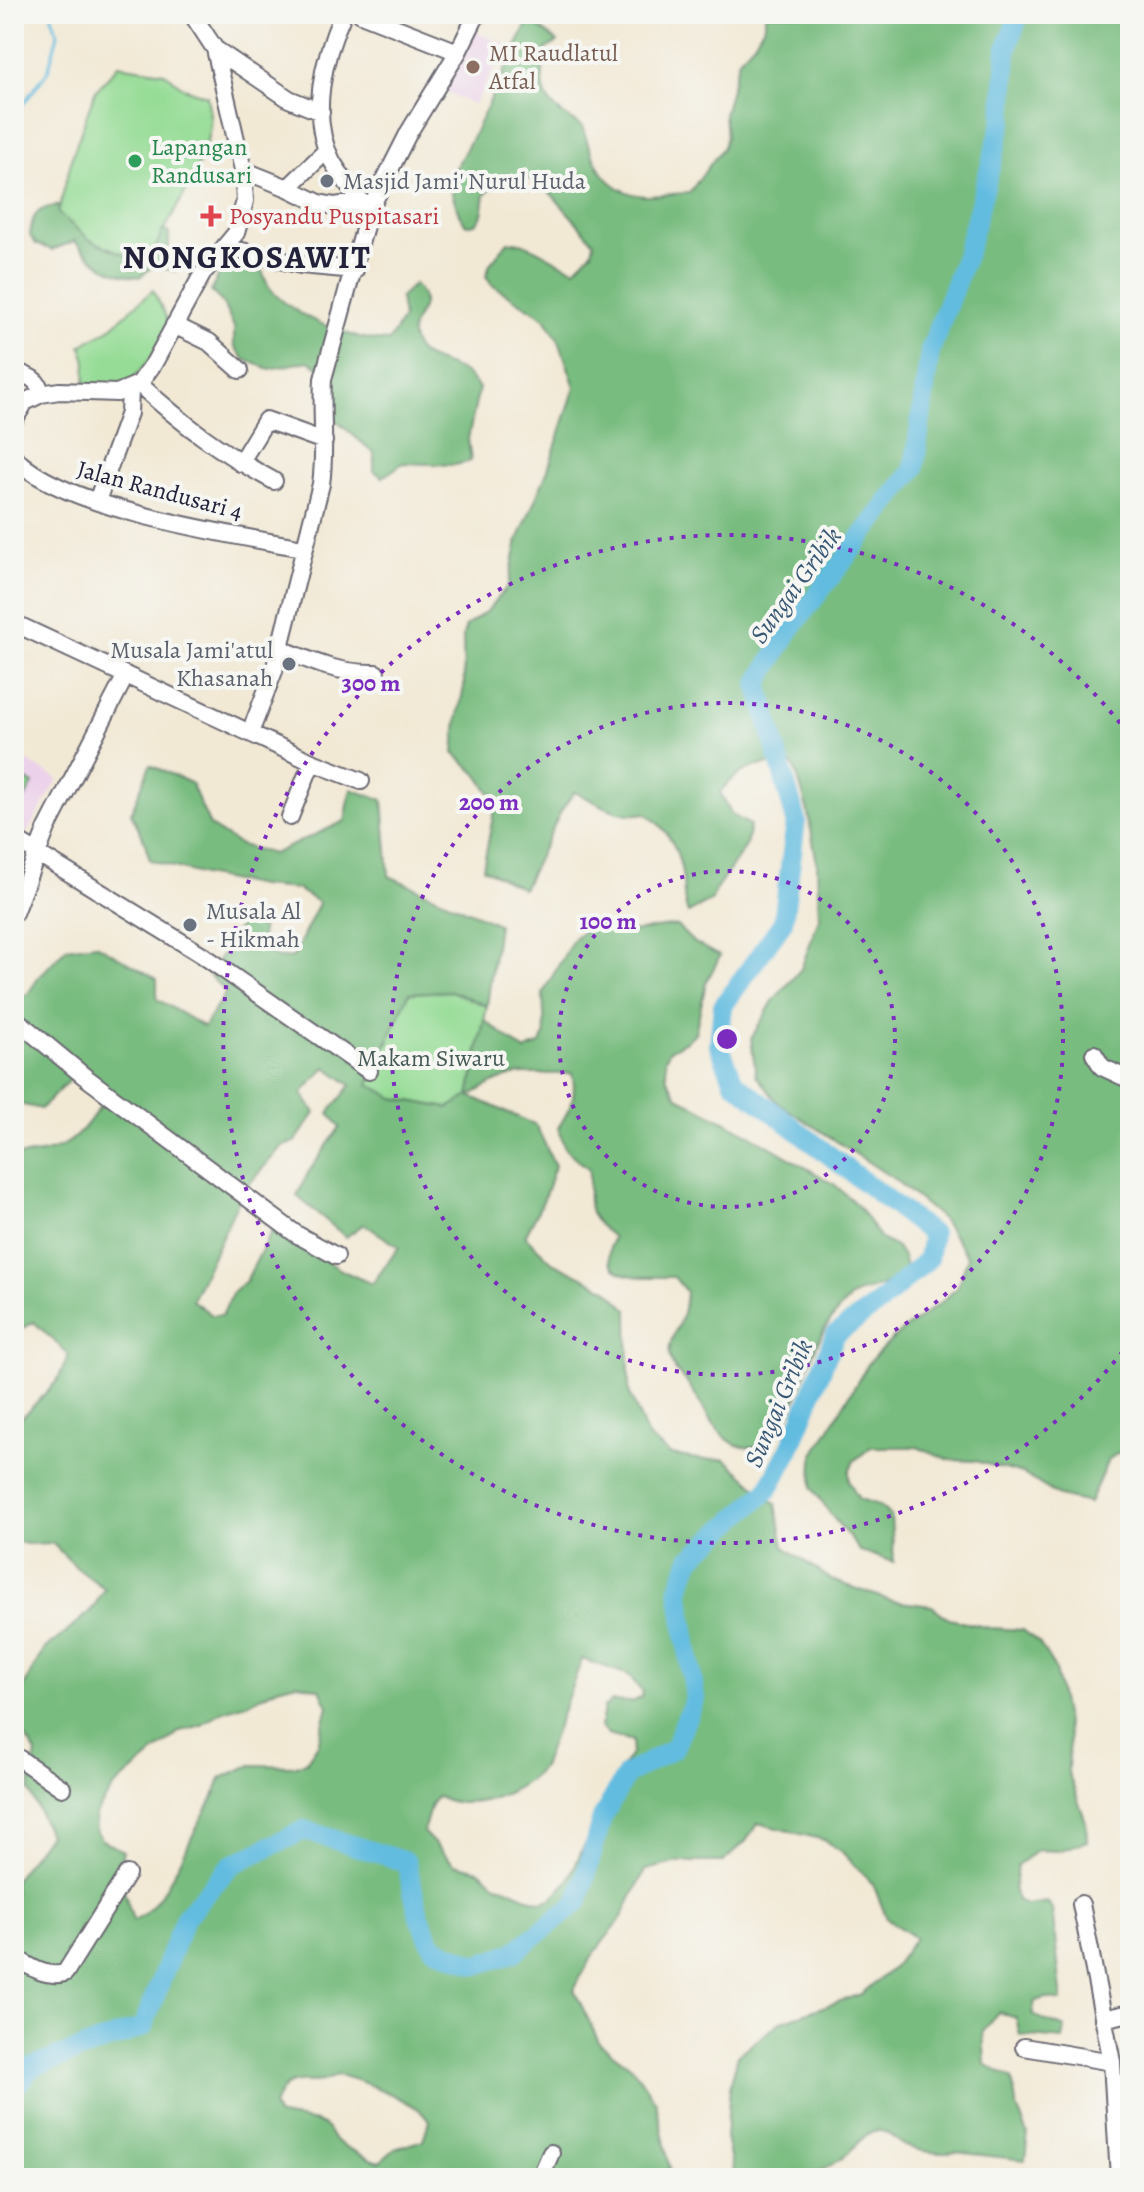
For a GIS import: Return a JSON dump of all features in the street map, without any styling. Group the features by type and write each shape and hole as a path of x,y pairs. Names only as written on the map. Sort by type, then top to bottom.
{"street":[{"path":"97,501 129,413 135,386 154,363 203,273 236,233 243,214 243,170 215,49 192,14"},
{"path":"343,14 327,55 321,112 327,150 332,161 366,207"},
{"path":"361,14 458,52"},
{"path":"250,733 267,693 321,484 323,379 355,270 366,207 458,52 477,14"},
{"path":"215,49 289,99 321,112"},
{"path":"288,188 327,150"},
{"path":"243,170 307,199 335,206 366,207"},
{"path":"225,247 301,265 355,270"},
{"path":"174,325 209,342 240,370"},
{"path":"14,371 36,382 41,394"},
{"path":"14,420 25,402 41,394 59,391 117,393 135,386"},
{"path":"135,386 196,435 274,481"},
{"path":"240,463 266,420 324,441"},
{"name":"Jalan Randusari 4","path":"14,457 20,464 64,490 97,501 203,529 303,548"},
{"path":"14,623 312,762 361,781"},
{"path":"279,648 334,670 376,673"},
{"path":"14,913 47,828 126,675"},
{"path":"290,817 312,762"},
{"path":"14,839 201,954 369,1071"},
{"path":"14,1018 84,1076 296,1234 336,1256"},
{"path":"1094,1054 1102,1067 1130,1080"},
{"path":"14,1755 62,1788"},
{"path":"14,1957 41,1972 54,1976 65,1973 127,1874"},
{"path":"1081,1904 1112,2062 1119,2178"},
{"path":"1103,2019 1130,2013"},
{"path":"1024,2047 1112,2062"},
{"path":"540,2178 551,2153"}],"shaded area":[{"name":"MI Raudlatul Atfal","path":"473,31 507,45 474,105 437,88"},
{"path":"14,754 58,779 24,838 14,832"}],"green space":[{"path":"765,14 1130,14 1130,1457 1118,1453 1108,1460 1089,1503 1059,1496 1023,1474 975,1461 950,1460 917,1447 871,1447 854,1461 849,1471 849,1481 859,1499 879,1505 891,1517 894,1562 860,1551 831,1515 812,1488 813,1456 870,1361 898,1334 957,1288 968,1257 942,1219 894,1179 778,1103 756,1075 751,1039 773,1001 801,969 819,918 817,863 807,808 795,768 790,763 751,768 735,777 720,792 732,815 750,825 746,846 712,900 688,913 679,859 661,826 645,813 617,812 574,792 561,811 523,889 483,868 496,801 477,774 454,753 464,687 463,636 466,626 488,610 508,586 518,540 546,475 575,387 559,341 545,318 492,285 486,276 490,264 508,242 524,244 575,269 592,252 594,242 539,180 503,175 485,195 482,215 476,224 466,225 448,181 529,20 558,42 546,49 543,77 546,96 559,111 582,126 596,162 610,181 631,193 645,196 689,193 723,147 726,137 724,114 739,59 754,43 765,24"},
{"name":"Lapangan Randusari","path":"118,65 164,72 184,88 207,96 211,120 201,160 154,251 128,256 90,240 58,213 73,154 95,92"},
{"path":"60,205 58,213 90,240 128,256 154,251 163,230 169,233 169,257 175,271 153,266 140,277 130,276 104,266 75,241 52,250 36,244 30,236 34,217 41,210"},
{"path":"237,264 262,271 280,299 308,318 342,332 375,340 389,341 403,318 400,298 414,284 423,300 412,332 417,348 429,358 466,374 479,388 468,439 471,461 455,465 403,463 383,477 374,471 374,453 331,416 335,377 308,361 270,369 245,360 234,346 234,327 222,302 211,291 220,271"},
{"path":"153,290 170,325 155,354 125,388 85,385 86,361 81,346 109,329"},
{"path":"150,765 191,783 210,826 240,845 273,854 345,821 351,789 383,800 389,876 498,924 487,1006 451,991 409,993 369,1084 394,1098 448,1108 469,1096 484,1020 525,1051 540,1044 545,1035 543,993 574,938 596,921 628,932 677,926 693,942 720,956 706,983 695,1033 670,1050 665,1059 667,1079 678,1097 834,1184 858,1206 881,1239 896,1247 906,1267 890,1282 854,1295 836,1314 825,1329 789,1414 772,1441 757,1447 743,1447 732,1442 713,1424 673,1366 670,1347 683,1313 686,1292 674,1277 636,1276 618,1271 612,1265 609,1254 613,1237 596,1222 590,1208 589,1169 565,1149 558,1128 572,1102 572,1073 511,1076 470,1096 536,1125 555,1166 543,1201 525,1236 552,1262 607,1289 628,1310 629,1392 648,1437 671,1455 705,1460 725,1459 776,1504 784,1547 832,1580 892,1601 932,1606 949,1619 990,1628 1023,1630 1039,1643 1055,1669 1069,1739 1068,1772 1086,1822 1087,1841 1058,1851 1038,1850 1017,1865 1014,1889 1017,1900 1026,1905 1048,1902 1052,1909 1062,2001 1045,1998 1035,2001 1032,2015 1065,2028 1063,2039 1020,2035 1016,2018 998,2012 983,2032 985,2064 1012,2079 1017,2109 1028,2134 1025,2160 924,2151 906,2146 886,2133 874,2131 841,2159 816,2172 776,2179 734,2176 726,2138 730,2086 738,2055 782,2021 861,1994 893,1968 915,1938 887,1919 873,1884 843,1853 824,1840 758,1823 746,1841 723,1862 679,1862 645,1870 622,1917 590,1959 574,1990 600,2044 633,2068 656,2102 672,2178 14,2178 14,1880 49,1834 29,1790 36,1753 14,1720 14,1705 44,1649 92,1609 105,1589 77,1568 52,1543 26,1544 14,1538 14,1426 57,1381 69,1355 34,1322 14,1333 14,1156 46,1152 68,1142 78,1135 105,1099 73,1076 41,1109 19,1104 14,1109 14,994 27,995 66,948 96,944 157,979 157,999 204,1027 226,992 209,975 242,922 261,926 262,949 278,958 293,957 319,903 297,889 260,886 203,875 150,860 131,813","holes":["326,1067 351,1085 329,1113 340,1127 308,1173 297,1196 346,1237 364,1224 399,1247 372,1284 343,1271 273,1228 246,1281 233,1292 222,1315 212,1315 192,1300 243,1191 282,1146 295,1142 315,1113 302,1093","582,1659 629,1675 642,1692 641,1697 632,1702 612,1701 604,1707 601,1727 608,1734 633,1741 631,1754 617,1775 568,1881 551,1899 542,1902 532,1899 495,1883 479,1870 454,1864 423,1832 431,1804 437,1797 462,1803 495,1798 527,1782 542,1767","297,1683 320,1689 328,1706 318,1744 306,1762 296,1766 251,1765 221,1778 172,1878 154,1904 133,1920 118,1871 123,1851 102,1840 96,1832 95,1815 113,1788 180,1731 202,1725 221,1712 249,1703 277,1688","336,2075 358,2081 414,2107 429,2121 423,2140 395,2149 380,2162 343,2145 322,2125 277,2115 273,2106 289,2084 329,2079"]},
{"path":"22,778 33,784 14,817 14,791"},
{"name":"Makam Siwaru","path":"451,991 487,1006 469,1096 448,1108 394,1098 369,1084 409,993"}],"waterway":[{"path":"14,116 48,71 58,34 51,14"},
{"name":"Sungai Gribik","path":"14,2088 32,2067 143,2027 185,1917 231,1865 304,1830 406,1862 419,1915 433,1947 477,1965 513,1953 578,1902 602,1818 626,1775 674,1748 695,1698 679,1589 691,1558 768,1490 791,1446 835,1335 878,1304 928,1259 932,1234 734,1082 719,1045 723,1006 783,922 796,821 758,684 789,631 914,469 930,351 966,255 1003,120 1007,48 1019,14"}],"place":[{"name":"MI Raudlatul Atfal","path":"473,67"},
{"name":"Lapangan Randusari","path":"135,161"},
{"name":"Masjid Jami' Nurul Huda","path":"327,181"},
{"name":"Posyandu Puspitasari","path":"211,216"},
{"name":"Musala Jami'atul Khasanah","path":"289,664"},
{"name":"Musala Al - Hikmah","path":"190,925"}],"district":[{"name":"NONGKOSAWIT","path":"247,257"}]}
